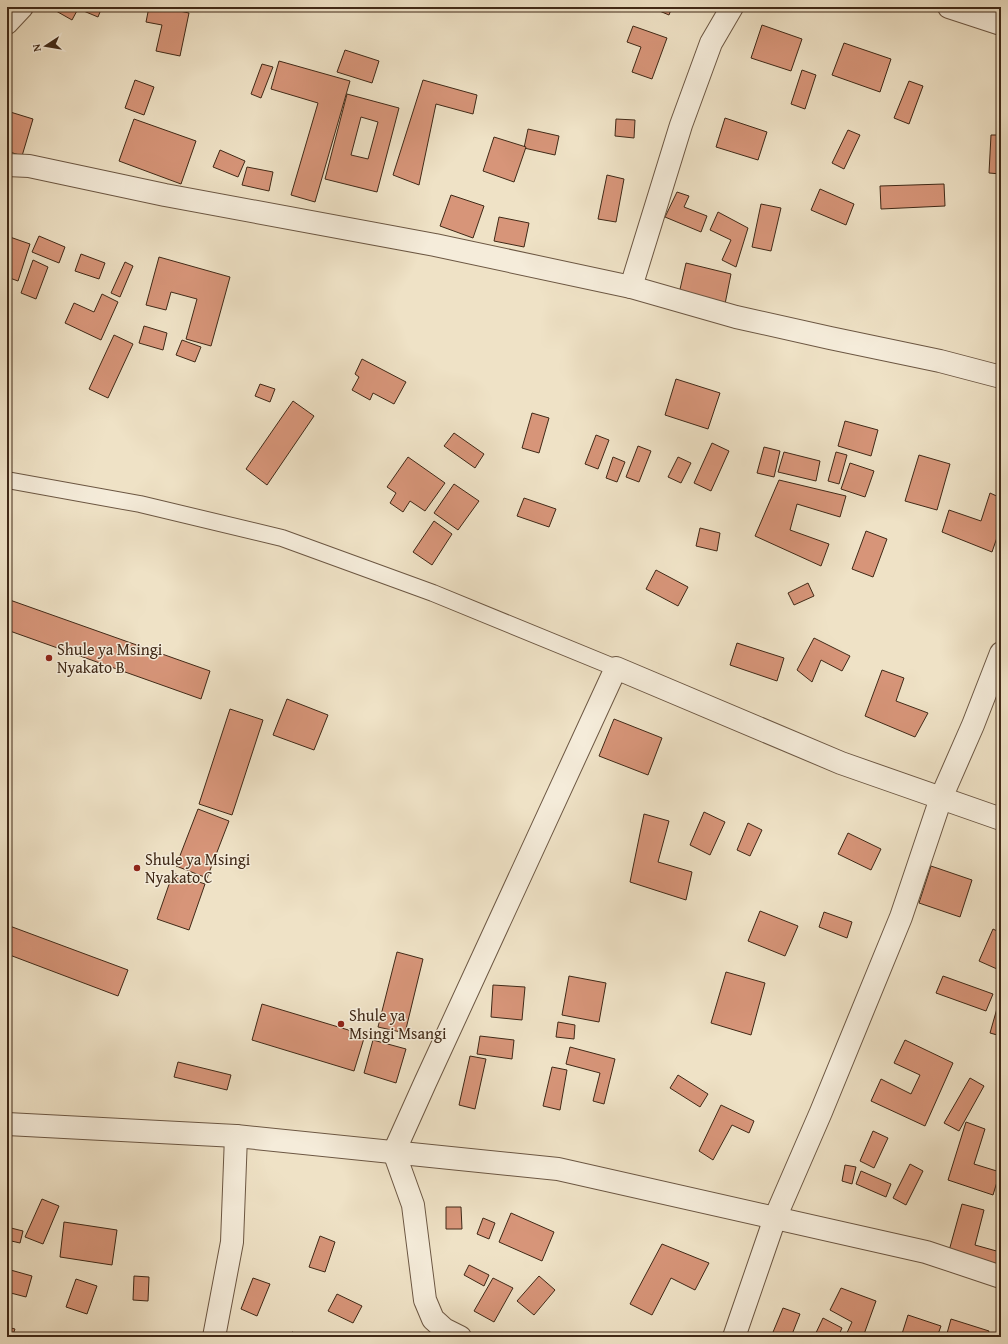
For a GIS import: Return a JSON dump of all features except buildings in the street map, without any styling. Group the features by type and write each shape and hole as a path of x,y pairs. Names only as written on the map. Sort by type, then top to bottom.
{"street":[{"path":"7,23 22,7"},
{"path":"631,286 681,125 711,43 732,7"},
{"path":"949,7 1001,24"},
{"path":"7,165 29,166 172,196 435,245 631,286 736,317 940,361 1001,376"},
{"path":"734,1337 775,1218 821,1112 901,917 941,798 973,725 1001,653"},
{"path":"460,1337 444,1328 433,1319 425,1300 413,1205 394,1152 424,1083 616,668 841,763 1001,819"},
{"path":"7,1124 236,1136 558,1169 926,1252 1001,1277"},
{"path":"214,1337 232,1242 236,1136"}],"lane":[{"path":"7,480 140,504 282,538 433,593 616,668"}],"place":[{"name":"Shule ya Msingi Nyakato B","path":"49,658"},
{"name":"Shule ya Msingi Nyakato C","path":"137,868"},
{"name":"Shule ya Msingi Msangi","path":"341,1024"}]}
